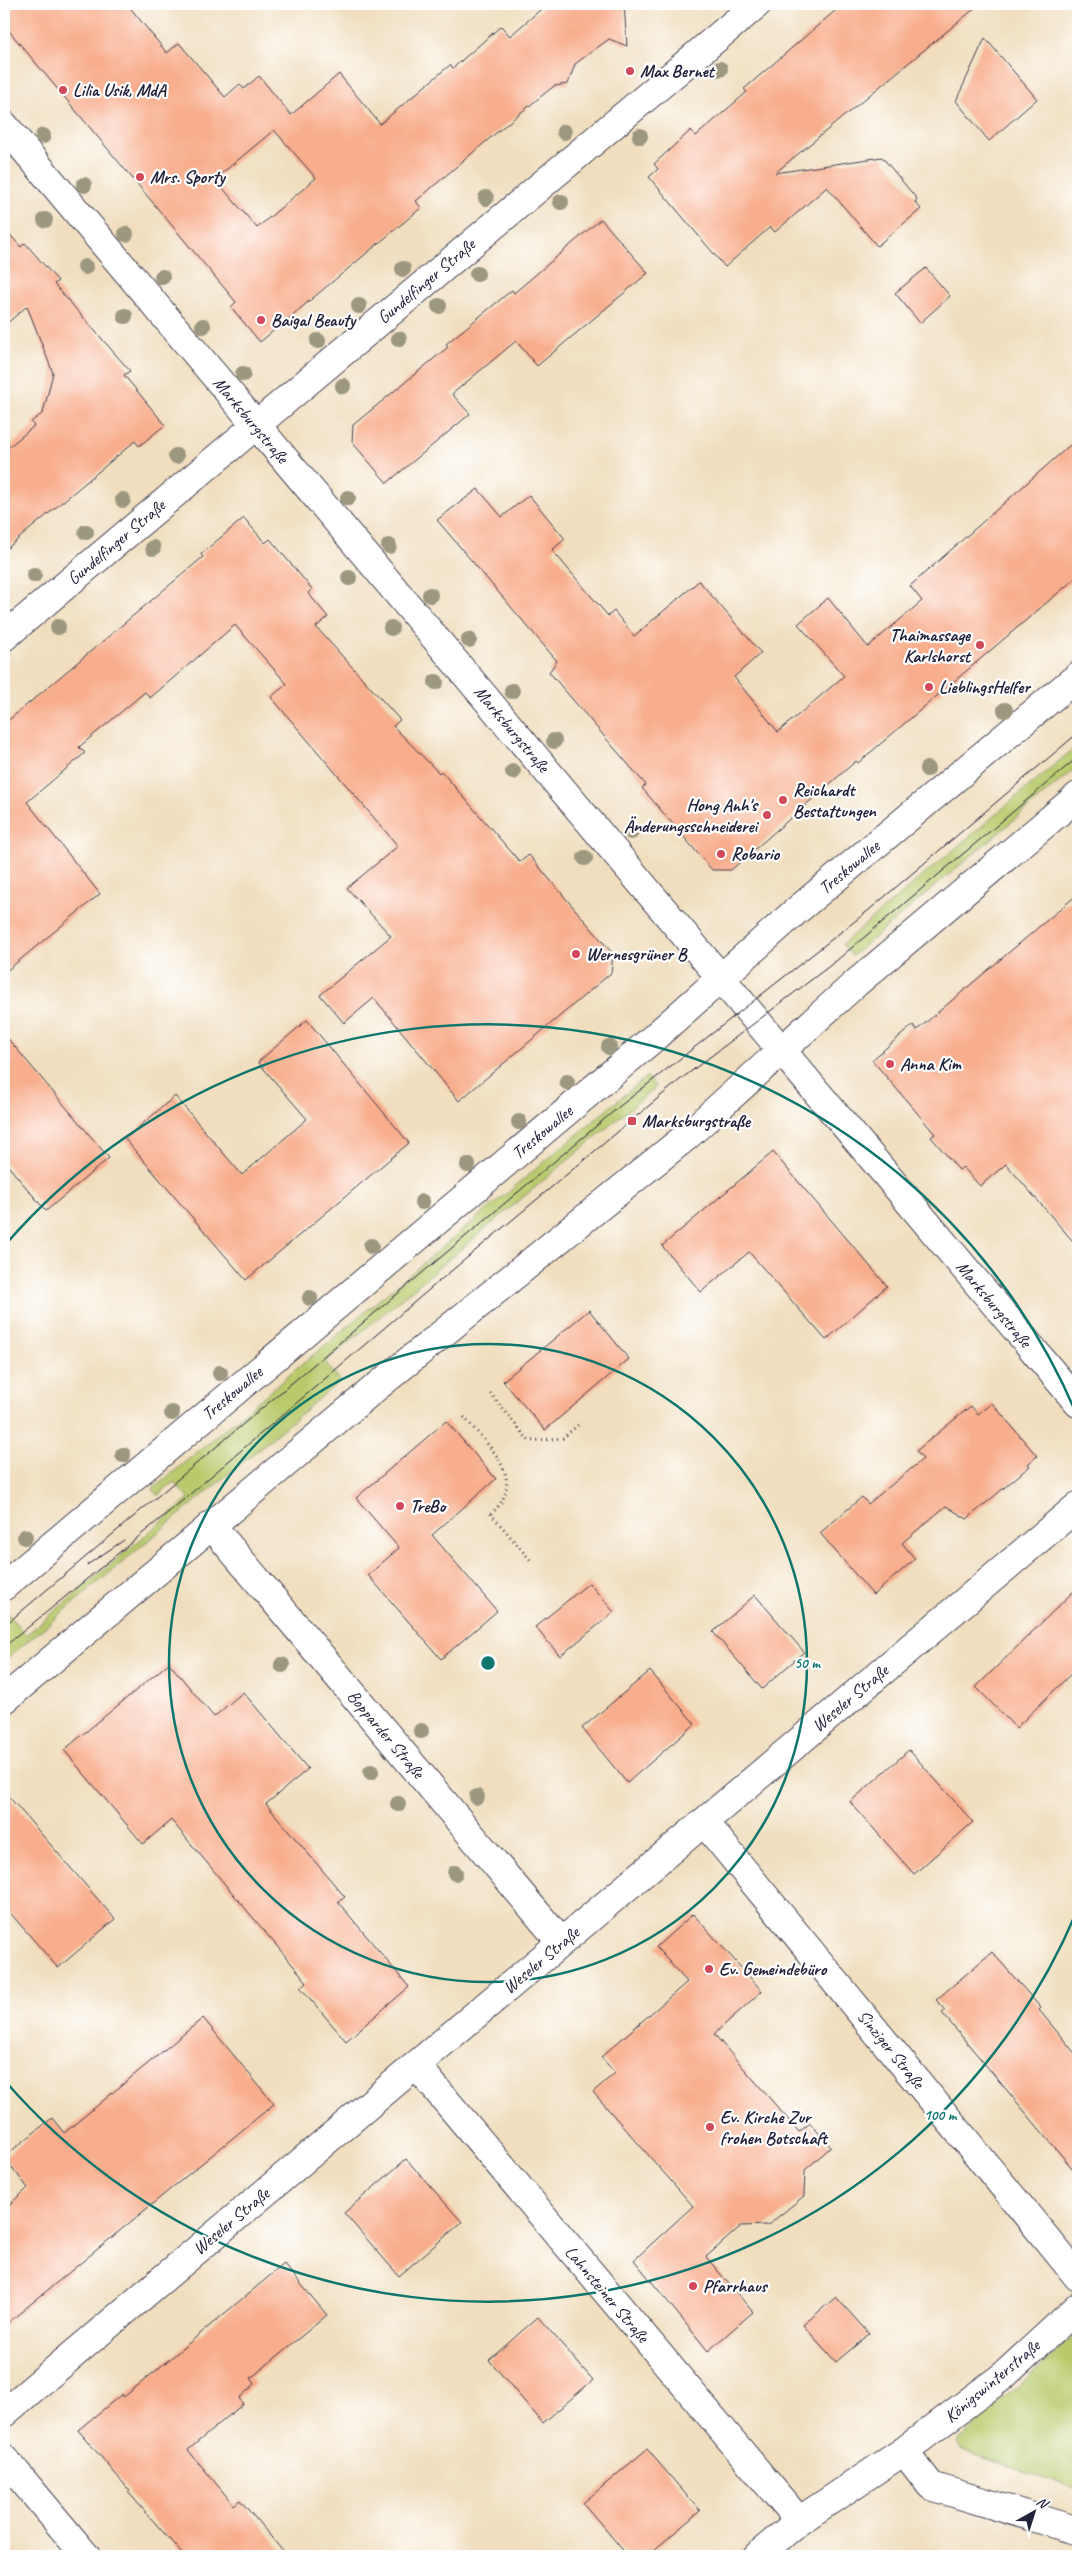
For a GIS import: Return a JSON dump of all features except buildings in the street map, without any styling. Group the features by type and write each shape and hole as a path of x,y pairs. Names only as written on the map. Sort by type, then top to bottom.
{"street":[{"name":"Gundelfinger Straße","path":"4,637 255,424 757,4"},
{"name":"Marksburgstraße","path":"4,125 1078,1403"},
{"name":"Treskowallee","path":"4,1586 722,978 795,912 1078,676"},
{"path":"4,1700 374,1389 688,1136 855,984 1078,796"},
{"name":"Weseler Straße","path":"4,2413 1078,1506"},
{"name":"Bopparder Straße","path":"211,1525 561,1942"},
{"name":"Sinziger Straße","path":"704,1822 1078,2277"},
{"name":"Lahnsteiner Straße","path":"416,2065 798,2521"},
{"name":"Königswinterstraße","path":"757,2556 798,2521 904,2452 1003,2376 1078,2307"},
{"path":"904,2452 931,2486 1078,2531"},
{"path":"4,2458 86,2556"}],"path":[{"path":"490,1393 529,1442 563,1438 578,1425"},
{"path":"464,1417 494,1454 505,1472 507,1481 506,1496 491,1514 532,1562"}],"green space":[{"path":"1078,745 1078,766 852,956 842,944"},
{"path":"647,1076 656,1087 325,1362 340,1381 4,1661 5,1611 26,1635 189,1499 174,1482 158,1495 153,1489"},
{"path":"1078,2332 1078,2488 971,2455 961,2449 958,2442 967,2432"}],"tram line":[{"path":"4,1626 620,1106 869,910 1078,733"},
{"path":"4,1647 182,1501 438,1282 681,1079 836,961 1078,757"},
{"path":"87,1565 124,1540"}],"place":[{"name":"Max Bernet","path":"630,71"},
{"name":"Lilia Usik, MdA","path":"63,90"},
{"name":"Mrs. Sporty","path":"140,177"},
{"name":"Baigal Beauty","path":"261,320"},
{"name":"Thaimassage Karlshorst","path":"980,645"},
{"name":"LieblingsHelfer","path":"929,687"},
{"name":"Reichardt Bestattungen","path":"783,800"},
{"name":"Hong Anh's Änderungsschneiderei","path":"767,815"},
{"name":"Robario","path":"721,854"},
{"name":"Wernesgrüner B","path":"576,954"},
{"name":"Anna Kim","path":"890,1064"},
{"name":"Marksburgstraße","path":"632,1121"},
{"name":"TreBo","path":"400,1506"},
{"name":"Ev. Gemeindebüro","path":"709,1969"},
{"name":"Ev. Kirche Zur frohen Botschaft","path":"710,2127"},
{"name":"Pfarrhaus","path":"693,2286"}]}
